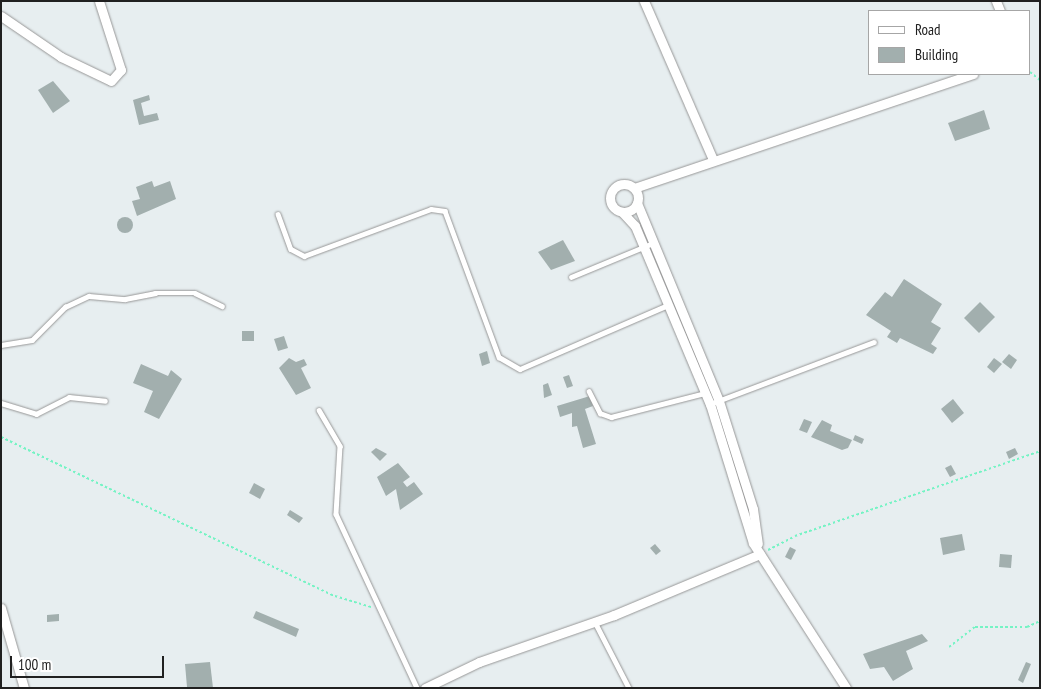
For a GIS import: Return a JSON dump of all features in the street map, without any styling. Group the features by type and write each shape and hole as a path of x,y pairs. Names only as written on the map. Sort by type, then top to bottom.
{"street":[{"path":"1,16 61,57 111,81 121,70 99,1"},
{"path":"644,1 713,160"},
{"path":"846,688 754,543 710,404 635,226 622,212 610,203 612,190 622,184 634,188 970,75"},
{"path":"634,188 637,204 719,401 753,510 760,554"},
{"path":"622,212 637,204"},
{"path":"425,688 479,662 595,622 760,554"},
{"path":"1,608 24,688"}],"lane":[{"path":"278,214 291,250 304,256 431,209 445,212 499,357 520,369 668,305"},
{"path":"571,277 653,243"},
{"path":"1,345 32,340 65,307 89,296 125,299 155,293 195,293 222,306"},
{"path":"710,404 874,342"},
{"path":"589,391 600,413 611,417 705,393"},
{"path":"1,403 36,414 69,397 105,401"},
{"path":"319,410 340,446 336,514 417,688"},
{"path":"595,622 629,688"}],"path":[{"path":"1,437 335,596 380,610"},
{"path":"760,554 795,536 1040,451"},
{"path":"949,647 976,627 1027,627 1040,621"}],"building":[{"path":"53,81 70,101 53,113 38,90"},
{"path":"149,95 150,100 141,103 144,116 157,113 159,120 139,125 133,100"},
{"path":"984,110 990,129 955,141 948,123"},
{"path":"152,181 154,187 170,181 176,199 137,216 132,201 140,199 136,187"},
{"path":"122,217 128,217 133,222 131,231 122,233 117,228 117,222"},
{"path":"563,240 575,261 551,270 538,252"},
{"path":"904,279 942,304 931,322 941,328 931,344 937,348 933,354 900,338 897,343 887,337 891,331 866,315 885,292 892,297"},
{"path":"980,302 995,317 979,333 964,318"},
{"path":"242,331 254,331 254,341 242,341"},
{"path":"284,336 288,348 278,351 274,339"},
{"path":"487,351 490,363 482,366 479,354"},
{"path":"1009,354 1017,360 1011,369 1002,362"},
{"path":"289,358 296,362 304,359 307,365 301,368 311,388 296,395 279,368"},
{"path":"994,358 1002,364 994,373 987,367"},
{"path":"141,364 168,376 171,370 182,379 159,419 144,412 153,391 133,383"},
{"path":"569,375 573,386 567,388 563,377"},
{"path":"548,383 552,395 544,398 543,385"},
{"path":"590,396 593,406 585,409 596,444 583,448 577,426 572,427 572,413 560,417 557,406"},
{"path":"953,399 964,413 952,423 941,409"},
{"path":"804,419 812,422 807,433 799,430"},
{"path":"822,420 832,425 830,431 852,440 848,448 842,450 811,437"},
{"path":"855,435 864,439 862,444 853,440"},
{"path":"376,448 387,454 380,461 371,452"},
{"path":"1015,448 1018,454 1009,459 1006,452"},
{"path":"398,463 410,477 403,482 407,487 414,482 423,494 400,510 396,489 386,496 377,477"},
{"path":"951,465 956,474 950,477 945,468"},
{"path":"254,483 265,489 260,499 249,493"},
{"path":"290,510 303,518 299,523 287,515"},
{"path":"962,534 965,550 943,555 940,538"},
{"path":"655,544 661,551 656,555 650,548"},
{"path":"790,547 796,550 791,560 785,557"},
{"path":"1000,554 1012,555 1011,568 999,567"},
{"path":"256,611 299,629 296,637 253,618"},
{"path":"59,614 59,621 47,622 47,615"},
{"path":"922,634 928,641 906,651 913,669 893,681 884,667 870,669 863,654"},
{"path":"210,662 213,688 187,687 185,664"},
{"path":"1026,662 1031,664 1023,683 1018,680"}]}
